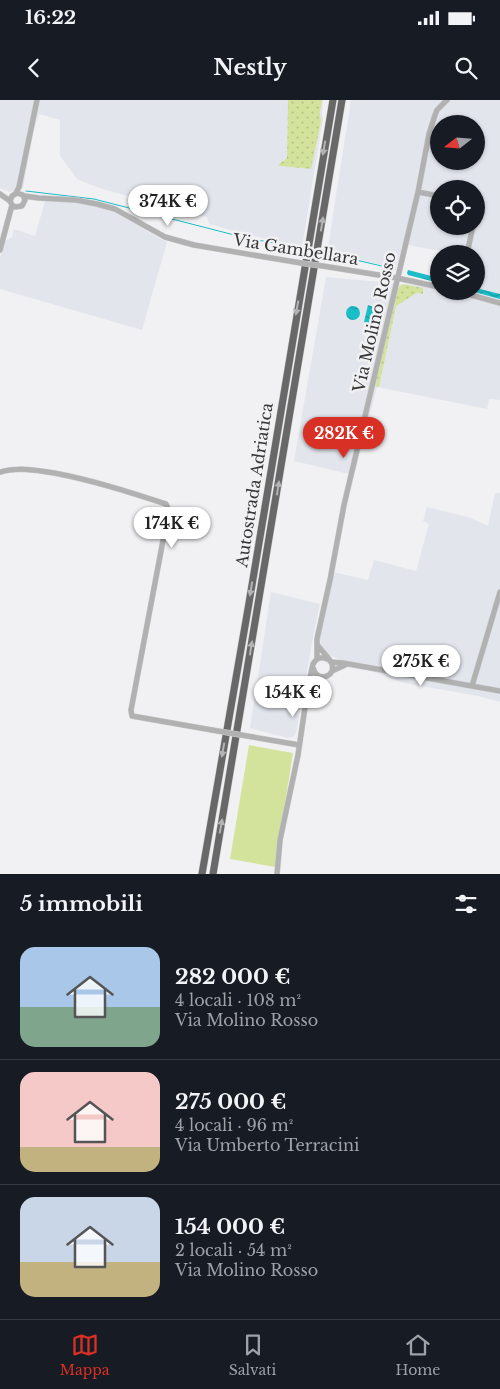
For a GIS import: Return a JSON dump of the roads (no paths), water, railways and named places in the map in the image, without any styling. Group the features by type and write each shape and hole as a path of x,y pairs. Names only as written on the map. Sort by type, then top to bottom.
{"highway":[{"name":"Autostrada Adriatica","path":"202,874 333,100"},
{"name":"Autostrada Adriatica","path":"213,874 342,100"}],"street":[{"path":"0,250 20,188 38,100"},
{"name":"Via Molino Rosso","path":"317,659 317,643 344,505 433,121 437,110 447,100"},
{"path":"418,192 430,194"},
{"name":"Via Gambellara","path":"1,194 16,199 76,200 97,204 115,209 165,237 194,245 430,285"},
{"name":"Via Gambellara","path":"16,199 22,206 39,198"},
{"path":"16,199 25,203"},
{"path":"485,299 500,303"},
{"path":"0,472 7,470 35,470 69,476 166,504 168,514 131,710 132,716 299,745"},
{"path":"472,686 500,592"},
{"path":"317,643 330,661 332,672"},
{"path":"277,874 280,840 299,745 308,687 313,664 317,659 324,657 330,661 345,665 500,691"},
{"path":"310,682 316,678 327,676 345,665"},
{"path":"313,668 315,674 321,677"}],"water":[{"path":"408,270 430,276 430,281 408,275"},
{"path":"485,290 500,294 500,299 485,295"},
{"path":"368,305 376,308 372,324 364,322"},
{"path":"353,306 358,308 360,313 358,318 353,320 348,318 346,313 348,308"}],"waterway":[{"path":"26,191 94,199 250,239"},
{"path":"251,239 299,247"},
{"path":"325,253 395,269"}]}
